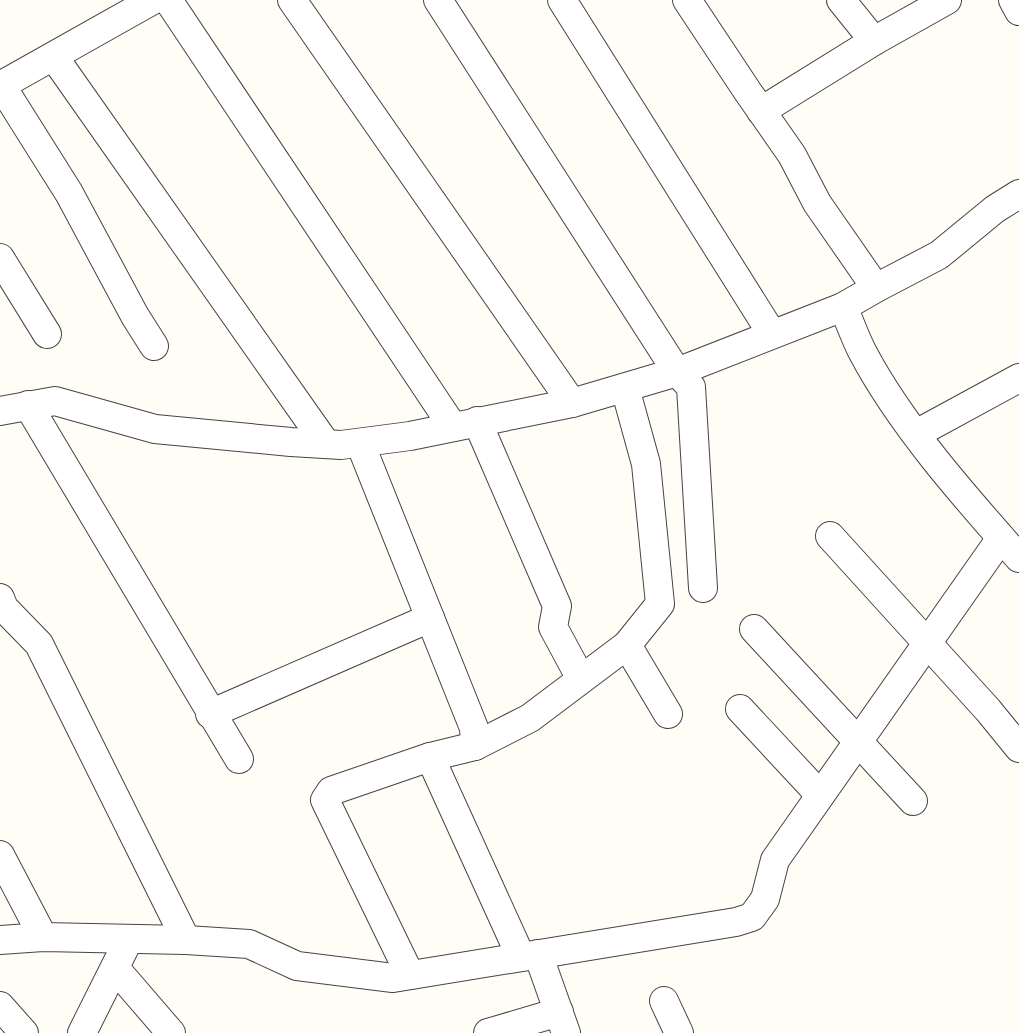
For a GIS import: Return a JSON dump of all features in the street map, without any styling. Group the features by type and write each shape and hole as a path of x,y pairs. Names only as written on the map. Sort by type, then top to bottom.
{"street":[{"path":"153,0 0,86 68,193 135,316 154,346"},
{"path":"168,0 465,424 557,606 553,627 581,679"},
{"path":"292,0 572,403"},
{"path":"438,0 677,372 691,387 703,588"},
{"path":"562,0 772,334"},
{"path":"688,0 792,155 817,202 876,288"},
{"path":"841,0 874,41"},
{"path":"761,110 874,41 947,0"},
{"path":"1012,0 1019,11"},
{"path":"54,57 326,444"},
{"path":"0,412 55,400 155,429 341,445 410,436 572,403 677,372 843,307 939,255 995,209 1019,194"},
{"path":"0,258 47,334"},
{"path":"843,307 862,352 892,401 916,434 1019,558"},
{"path":"916,434 1019,378"},
{"path":"410,975 325,800 331,791 430,757 475,746 530,718 627,645 660,604 646,464 625,388"},
{"path":"28,405 210,714 239,759"},
{"path":"360,443 474,728 475,746"},
{"path":"830,536 926,644 988,710 1019,748"},
{"path":"0,940 43,937 186,940 249,944 297,966 393,978 726,924 752,917 765,899 775,860 1001,538"},
{"path":"0,598 4,608 39,644 186,940"},
{"path":"210,714 430,618"},
{"path":"754,629 913,801"},
{"path":"627,645 668,714"},
{"path":"740,709 820,795"},
{"path":"430,757 562,1022 488,1033"},
{"path":"0,855 43,937"},
{"path":"82,1033 129,939"},
{"path":"114,968 171,1033"},
{"path":"664,1001 679,1033"},
{"path":"0,1006 24,1033"}]}
